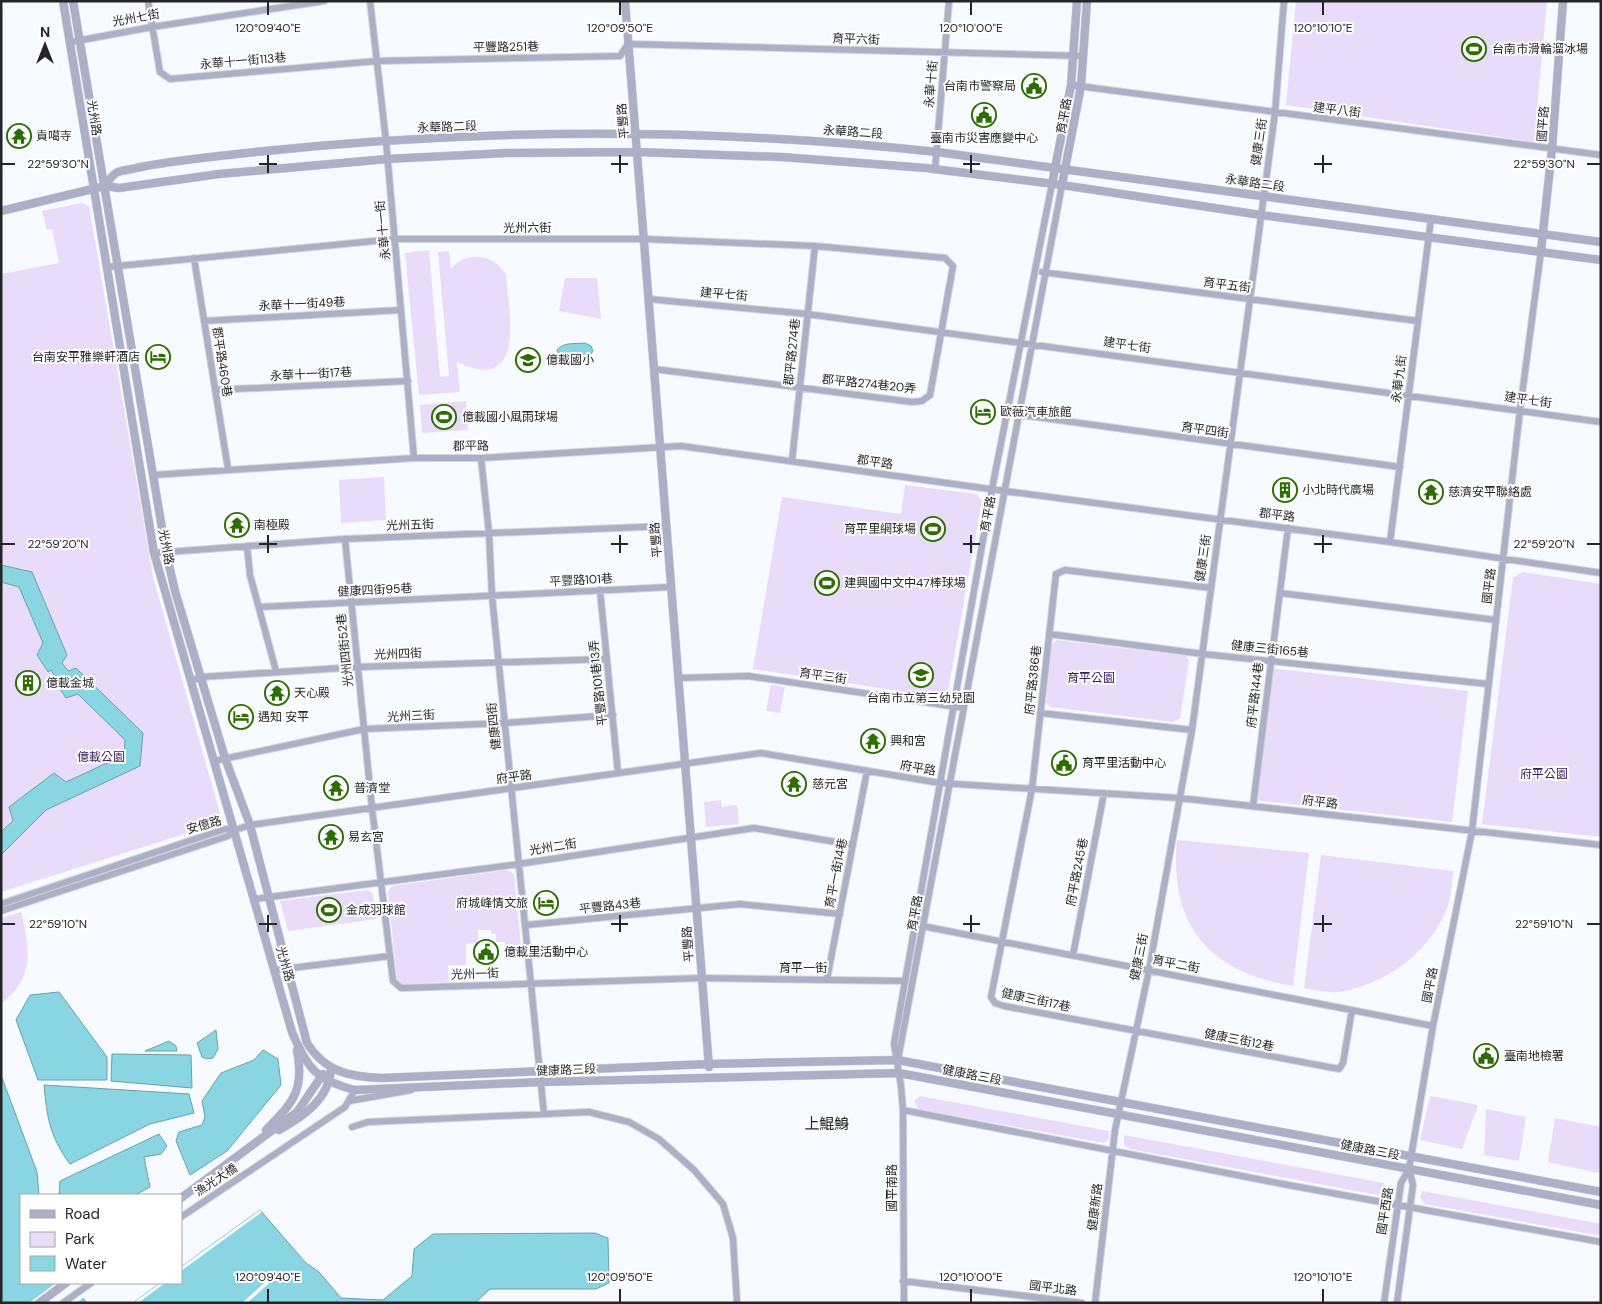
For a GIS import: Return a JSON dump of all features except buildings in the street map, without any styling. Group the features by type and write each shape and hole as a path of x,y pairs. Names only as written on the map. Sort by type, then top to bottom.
{"street":[{"name":"光州路","path":"63,1 143,476 154,553 292,1032 307,1065 321,1076"},
{"name":"光州路","path":"74,1 166,552 175,591 225,758 250,825 307,1043 315,1055 331,1069"},
{"name":"永華十一街113巷","path":"148,1 160,72 170,79 377,61"},
{"name":"光州七街","path":"70,42 152,26 324,1"},
{"name":"永華十一街","path":"370,1 386,141 414,458"},
{"name":"平豐路","path":"625,1 710,1077"},
{"name":"永華十街","path":"935,170 949,1"},
{"name":"育平路","path":"899,1073 894,1044 992,489 1071,85 1077,1"},
{"name":"育平路","path":"897,1060 924,926 1044,273 1081,86 1087,1"},
{"name":"健康三街","path":"1118,1114 1148,970 1192,730 1275,113 1284,1"},
{"name":"國平路","path":"1409,1169 1433,1026 1472,831 1552,149 1563,1"},
{"name":"平豐路251巷","path":"377,61 620,56 628,44"},
{"name":"育平六街","path":"628,44 1083,56"},
{"name":"建平八街","path":"1071,85 1601,155"},
{"name":"永華路二段","path":"105,186 115,173 158,164 264,151 386,141 636,134 850,143 937,152 1601,242"},
{"name":"永華路二段","path":"1,211 105,186 118,188 219,174 387,159 507,153 638,152 782,157 935,170 1062,185 1261,215 1601,260"},
{"name":"永華九街","path":"1390,542 1431,218"},
{"name":"光州六街","path":"108,266 395,240 644,239 815,246 946,258"},
{"name":"郡平路274巷","path":"792,461 815,246"},
{"name":"郡平路460巷","path":"194,258 228,470"},
{"name":"郡平路274巷20弄","path":"654,369 912,402 922,401 930,395 953,266 946,258"},
{"name":"育平五街","path":"1035,271 1249,300 1418,320"},
{"name":"建平七街","path":"648,298 807,314 942,331 1601,422"},
{"name":"永華十一街49巷","path":"204,321 401,310"},
{"name":"永華十一街17巷","path":"216,390 408,381"},
{"name":"育平四街","path":"1007,413 1400,467"},
{"name":"郡平路","path":"143,476 414,458 481,458 681,446 1004,492 1390,542 1601,573"},
{"name":"健康四街","path":"481,458 489,534 492,596 544,1114"},
{"name":"光州五街","path":"154,553 345,539 666,526"},
{"name":"府平路144巷","path":"1253,806 1288,528"},
{"name":"光州四街52巷","path":"345,539 372,808"},
{"path":"247,546 250,575 276,671"},
{"name":"府平路386巷","path":"1002,941 1032,789 1056,574 1065,570 1211,588"},
{"name":"平豐路101巷","path":"492,596 671,586"},
{"name":"平豐路101巷13弄","path":"600,590 618,773"},
{"path":"1280,594 1496,620"},
{"name":"健康四街95巷","path":"259,607 492,596"},
{"name":"健康三街165巷","path":"1049,634 1203,654 1488,684"},
{"name":"光州四街","path":"191,681 201,677 276,671 607,659"},
{"name":"育平三街","path":"678,678 748,676 964,708"},
{"path":"1040,713 1192,730"},
{"name":"光州三街","path":"214,761 364,729 505,723 613,715"},
{"name":"府平路","path":"235,830 250,825 760,753 940,783 1180,798 1601,845"},
{"name":"育平一街14巷","path":"827,979 867,771"},
{"name":"府平路245巷","path":"1073,956 1104,793"},
{"name":"光州一街","path":"372,808 393,981 401,988 702,978"},
{"name":"光州二街","path":"255,899 520,864 754,828 853,845"},
{"name":"安億路","path":"1,904 225,829 235,830"},
{"name":"安億路","path":"1,911 228,836 235,830"},
{"name":"平豐路43巷","path":"526,925 740,904 840,914"},
{"name":"育平二街","path":"915,924 1433,1026"},
{"name":"健康三街17巷","path":"1002,941 990,997 995,1003 1136,1032"},
{"path":"275,970 390,956"},
{"name":"育平一街","path":"702,978 905,981"},
{"name":"健康三街12巷","path":"1136,1032 1339,1069 1343,1063 1352,1010"},
{"path":"250,1148 288,1109 296,1094 299,1075 298,1053 292,1032"},
{"name":"健康路三段","path":"331,1069 359,1078 382,1078 709,1064 897,1060 1412,1154 1601,1192"},
{"path":"182,1197 297,1112 321,1076 331,1069"},
{"path":"250,1148 304,1115 320,1098 330,1082 331,1069"},
{"name":"健康路三段","path":"321,1076 330,1082 355,1090 542,1082 899,1073 1601,1205"},
{"name":"國平南路","path":"899,1073 902,1110 904,1303"},
{"path":"348,1101 429,1087"},
{"path":"348,1101 355,1090"},
{"name":"漁光大橋","path":"182,1216 221,1188 264,1163 297,1137 345,1107 348,1101"},
{"path":"902,1110 1601,1242"},
{"path":"352,1127 368,1122 589,1112 630,1122 659,1139 694,1170 723,1204 733,1238 737,1303"},
{"name":"健康新路","path":"1095,1303 1112,1150 1118,1114"},
{"name":"國平西路","path":"1384,1303 1401,1183 1409,1169"},
{"name":"國平西路","path":"1398,1303 1413,1185 1409,1169"},
{"name":"國平北路","path":"903,1281 1082,1303"},
{"path":"39,1303 65,1284"},
{"path":"64,1303 90,1284"}],"green space":[{"path":"1296,1 1547,1 1534,142 1286,105"},
{"name":"億載公園","path":"82,203 89,206 153,577 221,817 216,824 1,892 1,274 59,263 52,229 47,230 42,211"},
{"path":"429,250 440,377 449,376 438,252 449,251 451,269 464,259 472,257 488,259 501,268 506,275 510,328 509,345 504,359 495,368 479,369 457,362 460,392 419,395 405,253"},
{"path":"565,278 597,278 601,319 559,311"},
{"name":"億載國小風雨球場","path":"466,401 468,430 422,433 420,405"},
{"path":"384,477 386,520 341,523 339,480"},
{"path":"905,485 976,494 982,500 948,691 939,697 753,669 782,497 901,514"},
{"name":"府平公園","path":"1523,572 1601,584 1601,837 1482,824 1513,578"},
{"name":"育平公園","path":"1057,640 1186,656 1189,661 1180,718 1173,722 1050,707 1046,702 1052,644"},
{"path":"1269,668 1468,691 1452,822 1254,800"},
{"path":"771,685 785,687 780,713 766,711"},
{"path":"721,800 722,807 737,805 739,824 706,827 704,802"},
{"path":"1177,840 1309,853 1293,986 1264,979 1238,969 1217,956 1200,940 1188,920 1180,897 1176,870"},
{"path":"1321,855 1453,871 1452,887 1447,908 1437,928 1427,942 1388,975 1356,988 1339,992 1304,988"},
{"path":"507,870 514,874 522,957 506,957 505,942 496,942 496,934 492,934 491,930 478,930 478,943 466,944 466,965 448,965 449,982 402,984 397,980 388,891 392,886"},
{"name":"金成羽球館","path":"368,890 373,894 376,919 288,931 280,901"},
{"path":"21,912 28,951 25,973 20,984 1,1004 1,918"},
{"path":"920,1096 1109,1131 1109,1138 1104,1143 918,1109 914,1101"},
{"path":"1430,1096 1478,1105 1462,1149 1420,1140"},
{"path":"1486,1109 1526,1117 1519,1161 1484,1155"},
{"path":"1555,1118 1601,1127 1601,1161 1598,1173 1548,1162"},
{"path":"1124,1135 1384,1183 1383,1191 1378,1195 1130,1149 1124,1145"},
{"path":"1422,1191 1601,1224 1601,1236 1425,1204 1420,1198"}],"water":[{"path":"585,343 591,346 593,351 591,354 569,361 562,361 557,350 559,347"},
{"path":"1,565 32,572 67,655 62,663 68,671 76,668 143,733 140,766 46,810 1,855 1,832 13,821 9,807 54,773 66,782 124,755 125,740 78,694 66,698 54,680 56,678 51,670 48,672 37,655 43,643 19,587 1,582"},
{"path":"59,992 107,1057 107,1080 38,1080 16,1020 30,995"},
{"path":"216,1030 218,1049 213,1058 207,1059 202,1057 197,1043"},
{"path":"169,1041 176,1046 177,1051 145,1051"},
{"path":"263,1050 278,1059 281,1085 227,1151 190,1175 176,1141 179,1132 202,1125 205,1117 202,1101 221,1073 254,1060"},
{"path":"112,1054 191,1055 192,1088 111,1081"},
{"path":"1,1075 37,1172 39,1194 20,1194 20,1284 72,1284 87,1303 1,1303"},
{"path":"44,1085 189,1094 194,1113 150,1124 70,1164 58,1145 51,1127"},
{"path":"159,1134 167,1146 161,1154 144,1157 150,1187 137,1194 59,1194 60,1181"},
{"path":"260,1210 306,1263 319,1272 341,1298 383,1300 412,1276 414,1249 433,1234 595,1233 608,1238 609,1283 596,1289 490,1289 475,1303 133,1303 159,1284 182,1284 182,1266"}],"pier":[{"path":"260,1210 262,1212 182,1270 182,1266"},
{"path":"274,1274 277,1277 247,1303 242,1303"},
{"path":"55,1284 75,1284 85,1296 77,1303 29,1303"},
{"path":"159,1284 164,1284 138,1303 133,1303"}],"place":[{"name":"台南市滑輪溜冰場","path":"1474,49"},
{"name":"台南市警察局","path":"1034,86"},
{"name":"臺南市災害應變中心","path":"984,115"},
{"name":"貢噶寺","path":"19,136"},
{"name":"台南安平雅樂軒酒店","path":"158,357"},
{"name":"億載國小","path":"528,360"},
{"name":"歐薇汽車旅館","path":"983,412"},
{"name":"億載國小風雨球場","path":"444,417"},
{"name":"小北時代廣場","path":"1285,490"},
{"name":"慈濟安平聯絡處","path":"1431,492"},
{"name":"南極殿","path":"237,525"},
{"name":"育平里網球場","path":"933,529"},
{"name":"建興國中文中47棒球場","path":"827,583"},
{"name":"台南市立第三幼兒園","path":"921,675"},
{"name":"億載金城","path":"28,683"},
{"name":"天心殿","path":"277,693"},
{"name":"遇知 安平","path":"241,717"},
{"name":"興和宮","path":"873,741"},
{"name":"育平里活動中心","path":"1064,763"},
{"name":"慈元宮","path":"794,784"},
{"name":"普濟堂","path":"336,788"},
{"name":"易玄宮","path":"331,837"},
{"name":"府城峰情文旅","path":"546,903"},
{"name":"金成羽球館","path":"329,910"},
{"name":"億載里活動中心","path":"486,952"},
{"name":"臺南地檢署","path":"1486,1056"}],"district":[{"name":"上鯤鯓","path":"827,1124"}]}
